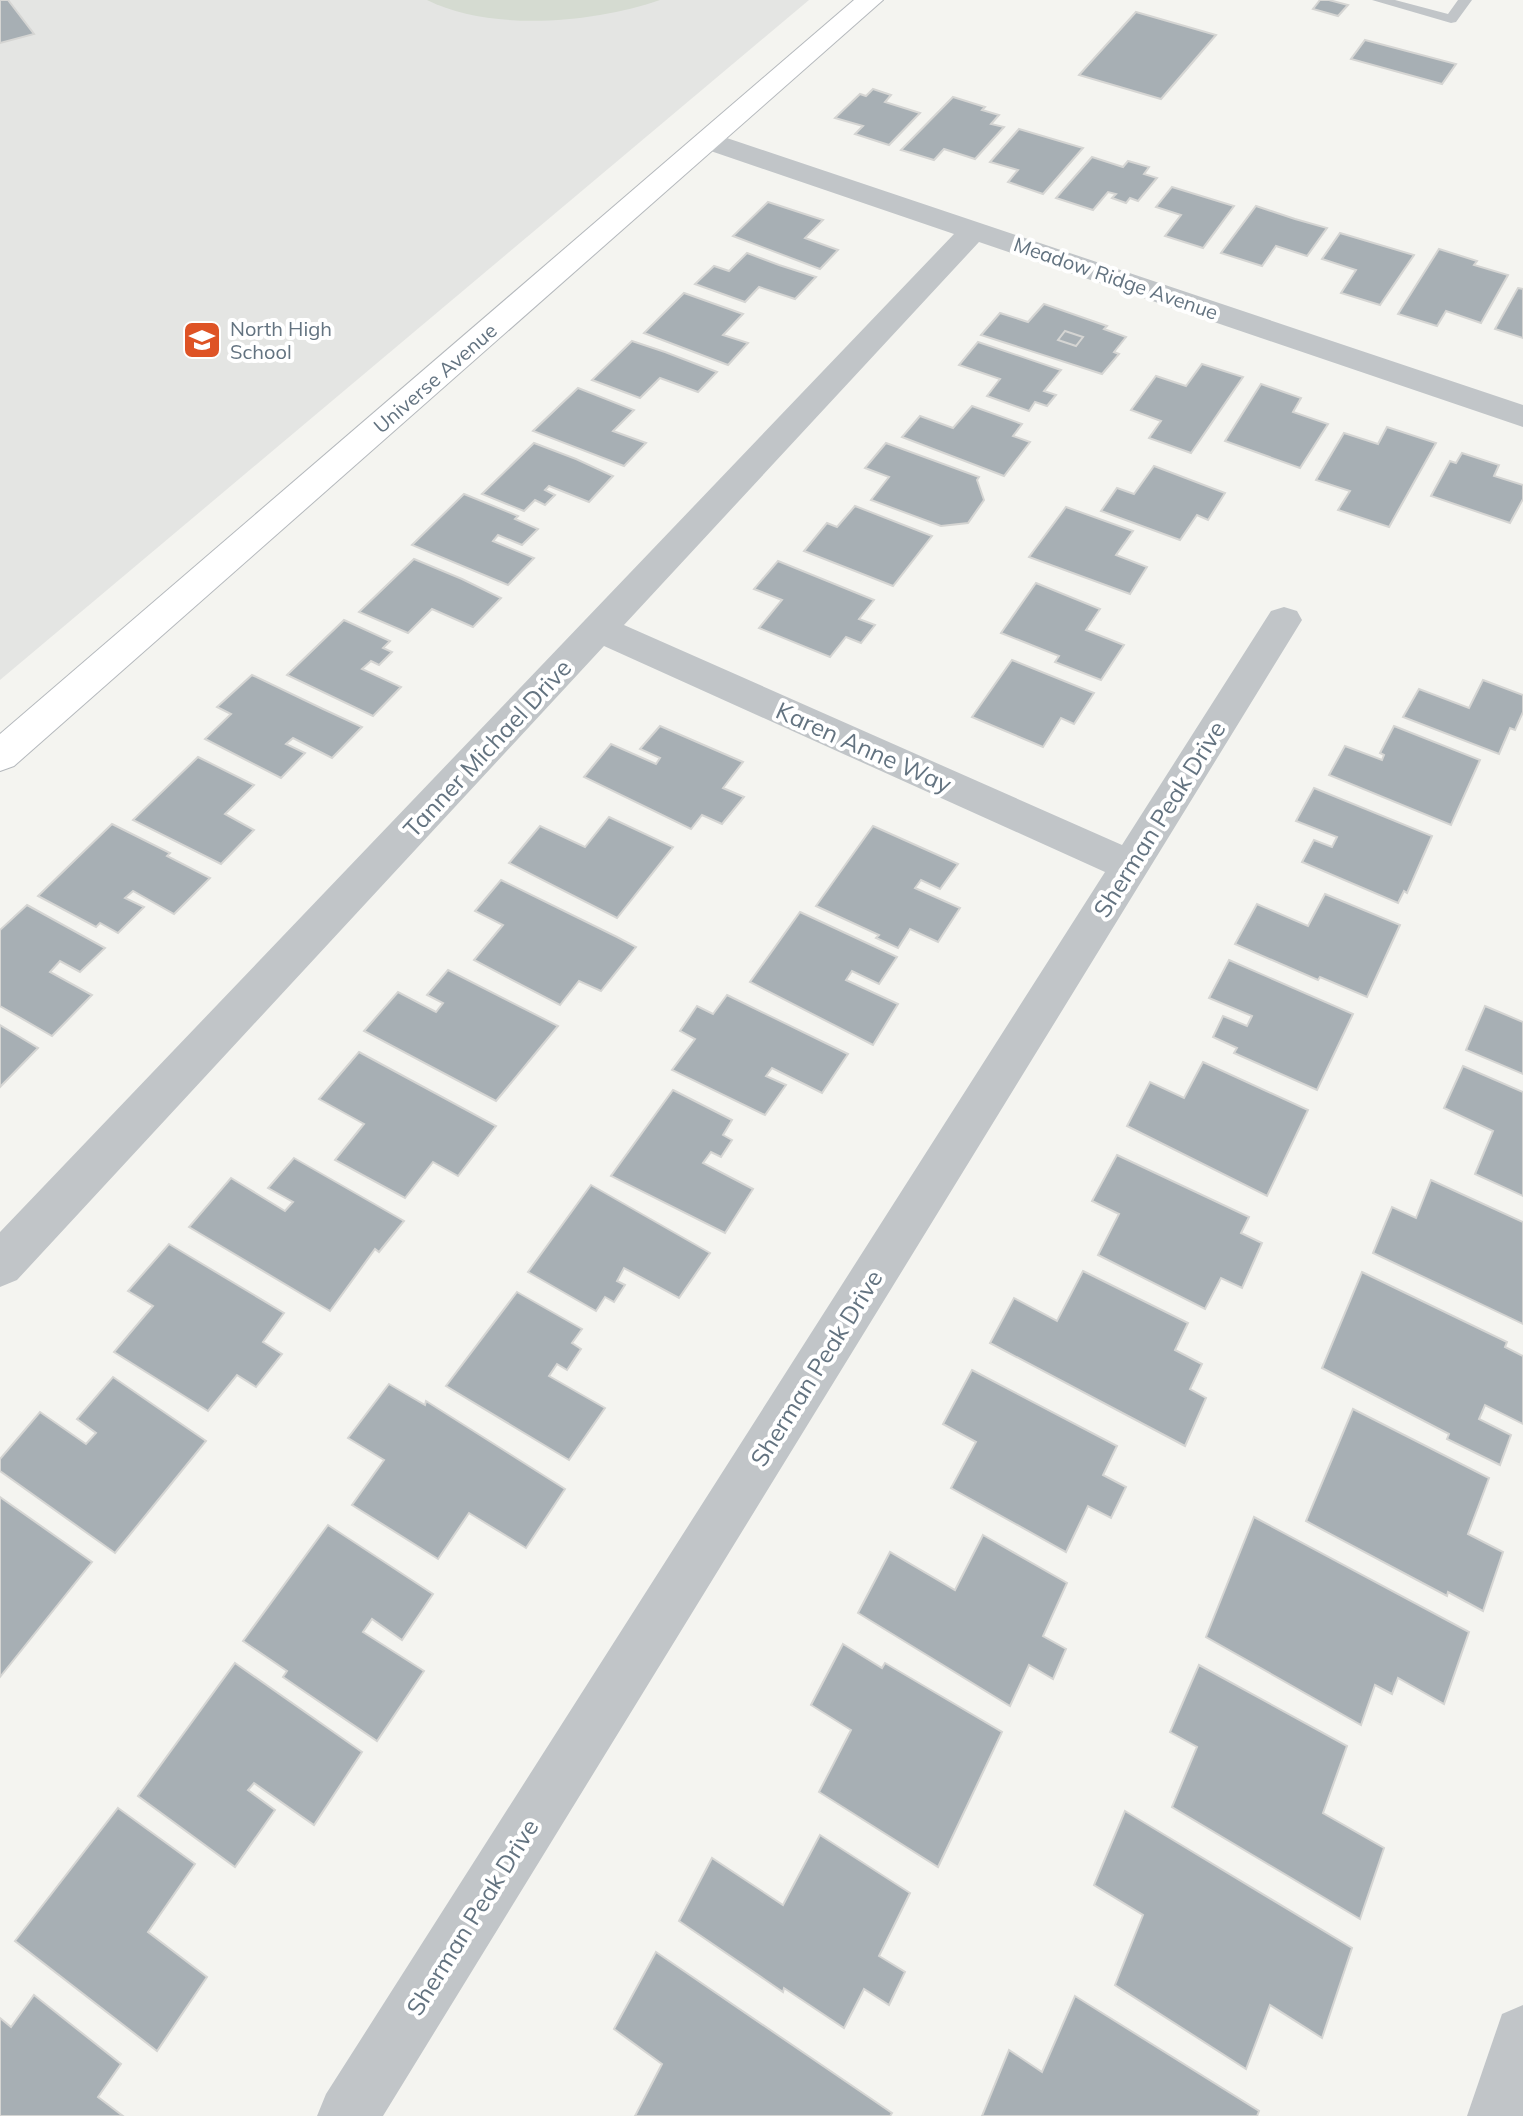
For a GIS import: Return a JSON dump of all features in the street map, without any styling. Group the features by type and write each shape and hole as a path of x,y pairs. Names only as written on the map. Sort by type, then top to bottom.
{"street":[{"name":"Universe Avenue","path":"0,756 870,0"},
{"name":"Meadow Ridge Avenue","path":"709,141 1523,416"},
{"name":"Tanner Michael Drive","path":"0,1265 974,230"},
{"name":"Sherman Peak Drive","path":"348,2116 1284,620"},
{"name":"Karen Anne Way","path":"599,629 1130,866"},
{"path":"1498,2116 1523,2035"}],"lane":[{"path":"1379,0 1451,19 1465,0"}],"shaded area":[{"name":"North High School","path":"0,0 809,0 0,680"},
{"path":"427,0 660,0 605,14 543,21 481,17"}],"building":[{"path":"0,0 8,0 34,34 0,43"},
{"path":"1320,0 1348,5 1338,16 1313,9"},
{"path":"1136,12 1216,35 1161,99 1079,75"},
{"path":"1365,40 1456,64 1442,84 1351,59"},
{"path":"873,89 891,95 885,102 920,113 889,145 855,134 863,126 835,118 860,94 866,96"},
{"path":"953,97 999,115 991,124 1004,127 975,159 944,149 934,160 901,150"},
{"path":"1019,129 1083,148 1043,194 1008,182 1018,170 990,162"},
{"path":"1092,157 1123,167 1128,161 1149,167 1144,174 1157,178 1138,201 1130,198 1126,203 1112,198 1116,194 1108,192 1093,210 1056,198"},
{"path":"1172,187 1234,206 1203,248 1165,236 1181,215 1156,207"},
{"path":"768,202 823,220 805,238 838,250 820,269 733,236"},
{"path":"1256,206 1327,228 1307,256 1276,246 1262,266 1221,253"},
{"path":"1340,233 1414,255 1380,305 1341,293 1356,270 1322,259"},
{"path":"1439,249 1477,261 1474,265 1508,275 1481,323 1446,311 1437,326 1398,314"},
{"path":"747,253 816,277 795,299 759,287 745,302 695,284 714,266 729,271"},
{"path":"1518,288 1523,289 1523,338 1495,329"},
{"path":"684,293 743,314 723,335 748,343 728,365 644,333"},
{"path":"1044,304 1107,326 1104,329 1126,337 1114,352 1119,354 1102,374 981,335 1000,313 1028,322"},
{"path":"1065,331 1083,337 1076,346 1058,340"},
{"path":"632,341 717,372 698,392 660,378 640,398 592,380"},
{"path":"978,342 1061,370 1044,391 1056,395 1047,406 1035,402 1029,411 987,396 1000,379 959,365"},
{"path":"1202,364 1243,377 1191,453 1149,438 1161,421 1131,410 1156,376 1186,386"},
{"path":"1261,384 1301,398 1293,412 1328,424 1300,468 1225,441"},
{"path":"578,388 634,410 613,431 646,443 624,466 533,431"},
{"path":"972,406 1022,424 1013,436 1030,442 1004,476 902,437 920,416 953,428"},
{"path":"1387,427 1436,443 1389,527 1338,510 1350,491 1316,480 1344,433 1378,444"},
{"path":"534,443 613,476 589,502 549,486 545,490 555,495 545,505 535,500 524,511 482,494"},
{"path":"886,443 979,477 977,480 984,500 968,523 941,526 871,500 889,477 865,468"},
{"path":"1462,453 1499,465 1494,476 1523,485 1523,499 1510,523 1431,496 1450,461 1456,463"},
{"path":"1154,466 1225,493 1208,520 1197,515 1180,540 1101,511 1117,488 1134,494"},
{"path":"464,494 518,516 515,519 538,529 522,545 498,535 493,541 534,558 508,585 412,545"},
{"path":"855,506 932,536 893,586 804,551 827,523 837,527"},
{"path":"1066,507 1133,531 1116,555 1147,567 1130,594 1029,557"},
{"path":"414,559 501,598 473,627 432,609 408,633 359,612"},
{"path":"778,561 874,600 859,619 875,625 861,643 846,637 830,657 759,628 782,600 754,589"},
{"path":"1036,583 1100,609 1086,630 1124,645 1101,680 1055,662 1059,656 1001,633"},
{"path":"344,620 390,641 383,648 392,652 379,665 371,661 362,669 401,687 373,716 287,675"},
{"path":"1012,660 1094,693 1074,724 1061,718 1043,747 972,717"},
{"path":"252,675 362,727 332,758 293,738 286,744 305,753 281,778 205,739 231,714 217,707"},
{"path":"1483,680 1523,695 1523,712 1515,730 1510,728 1499,754 1403,717 1419,689 1469,708"},
{"path":"660,726 743,762 723,788 744,797 722,824 702,815 691,829 584,777 611,744 656,764 660,758 640,749"},
{"path":"1394,726 1480,760 1451,825 1329,775 1345,746 1382,760 1384,755 1380,753"},
{"path":"198,757 254,785 225,814 254,830 221,864 133,820"},
{"path":"1314,788 1432,836 1407,893 1404,891 1398,903 1302,862 1314,840 1332,847 1337,837 1296,821"},
{"path":"609,817 673,847 617,918 509,863 540,826 585,847"},
{"path":"112,824 170,853 167,856 210,878 174,914 133,891 125,898 144,907 118,933 100,923 96,927 38,896"},
{"path":"873,826 958,864 940,889 921,880 915,888 960,908 938,942 910,929 898,948 876,938 879,935 816,906"},
{"path":"501,880 636,947 601,991 579,981 560,1005 474,960 503,925 475,911"},
{"path":"1325,894 1400,925 1367,997 1320,977 1318,980 1235,944 1257,904 1308,926"},
{"path":"27,905 105,948 80,972 60,961 50,972 92,995 52,1036 0,1006 0,930"},
{"path":"800,912 897,957 879,984 852,971 846,980 898,1004 873,1045 750,982"},
{"path":"1229,960 1353,1014 1317,1090 1234,1053 1237,1048 1213,1037 1223,1016 1247,1026 1252,1016 1209,998"},
{"path":"448,970 558,1026 496,1101 364,1031 398,992 436,1012 443,1003 427,995"},
{"path":"727,995 848,1054 822,1093 772,1068 766,1076 786,1085 765,1115 672,1070 695,1039 680,1031 697,1006 713,1014"},
{"path":"1485,1006 1523,1022 1523,1074 1466,1050"},
{"path":"0,1025 38,1048 0,1087"},
{"path":"359,1052 496,1126 458,1176 433,1162 405,1198 335,1160 364,1124 319,1099"},
{"path":"1203,1062 1308,1110 1267,1196 1127,1126 1150,1082 1184,1098"},
{"path":"1463,1066 1523,1092 1523,1196 1475,1174 1493,1131 1444,1108"},
{"path":"673,1090 732,1120 723,1135 732,1140 721,1157 711,1152 703,1163 753,1189 725,1233 611,1176"},
{"path":"1117,1155 1249,1217 1241,1233 1262,1243 1242,1288 1221,1278 1205,1309 1098,1255 1119,1214 1092,1201"},
{"path":"294,1158 404,1221 379,1252 375,1249 330,1311 189,1227 231,1178 285,1211 293,1202 268,1188"},
{"path":"1431,1180 1523,1222 1523,1324 1373,1253 1392,1207 1416,1218"},
{"path":"591,1185 710,1253 679,1298 624,1268 617,1281 625,1285 614,1302 605,1297 596,1311 528,1272"},
{"path":"169,1244 284,1313 263,1342 282,1354 256,1387 237,1375 208,1411 114,1352 153,1306 128,1291"},
{"path":"1083,1271 1188,1323 1175,1350 1202,1364 1190,1389 1206,1398 1185,1446 990,1343 1014,1298 1057,1321"},
{"path":"1362,1272 1507,1342 1505,1347 1523,1356 1523,1424 1485,1405 1479,1419 1511,1435 1500,1465 1447,1439 1449,1434 1322,1368"},
{"path":"517,1292 582,1329 572,1343 581,1349 567,1370 557,1364 549,1376 605,1408 569,1460 446,1386"},
{"path":"972,1370 1117,1446 1103,1475 1126,1487 1111,1518 1088,1506 1066,1552 951,1488 976,1442 943,1424"},
{"path":"113,1377 206,1441 115,1553 0,1471 0,1459 40,1412 86,1444 96,1433 77,1419"},
{"path":"389,1384 425,1405 426,1401 565,1489 526,1548 469,1513 438,1559 352,1505 384,1460 348,1438"},
{"path":"1353,1409 1489,1478 1468,1534 1503,1552 1483,1611 1448,1592 1447,1596 1306,1521"},
{"path":"0,1497 92,1562 0,1677"},
{"path":"1254,1517 1469,1632 1444,1704 1398,1678 1392,1694 1375,1685 1361,1725 1206,1637"},
{"path":"328,1525 433,1594 402,1640 372,1619 363,1632 424,1671 377,1741 283,1677 287,1671 243,1641"},
{"path":"983,1535 1067,1583 1043,1636 1066,1649 1053,1679 1029,1665 1010,1706 858,1613 890,1552 955,1590"},
{"path":"843,1644 882,1668 885,1663 1002,1732 938,1867 819,1792 851,1730 811,1705"},
{"path":"235,1663 362,1752 314,1825 254,1783 248,1790 275,1810 235,1867 138,1796"},
{"path":"1199,1665 1347,1746 1323,1813 1384,1848 1360,1919 1172,1807 1197,1747 1170,1732"},
{"path":"118,1808 195,1864 148,1932 207,1977 157,2051 15,1941"},
{"path":"1125,1811 1352,1948 1322,2038 1270,2005 1246,2069 1115,1985 1143,1915 1094,1885"},
{"path":"820,1835 910,1893 879,1956 905,1972 889,2005 864,1989 844,2028 784,1988 783,1992 679,1921 712,1858 783,1905"},
{"path":"656,1952 892,2113 890,2116 635,2116 662,2064 614,2029"},
{"path":"34,1995 121,2064 98,2097 123,2116 0,2116 0,2018 11,2027"},
{"path":"1075,1996 1259,2111 1257,2116 982,2116 1009,2050 1042,2072"}],"place":[{"name":"North High School","path":"202,340"}]}
